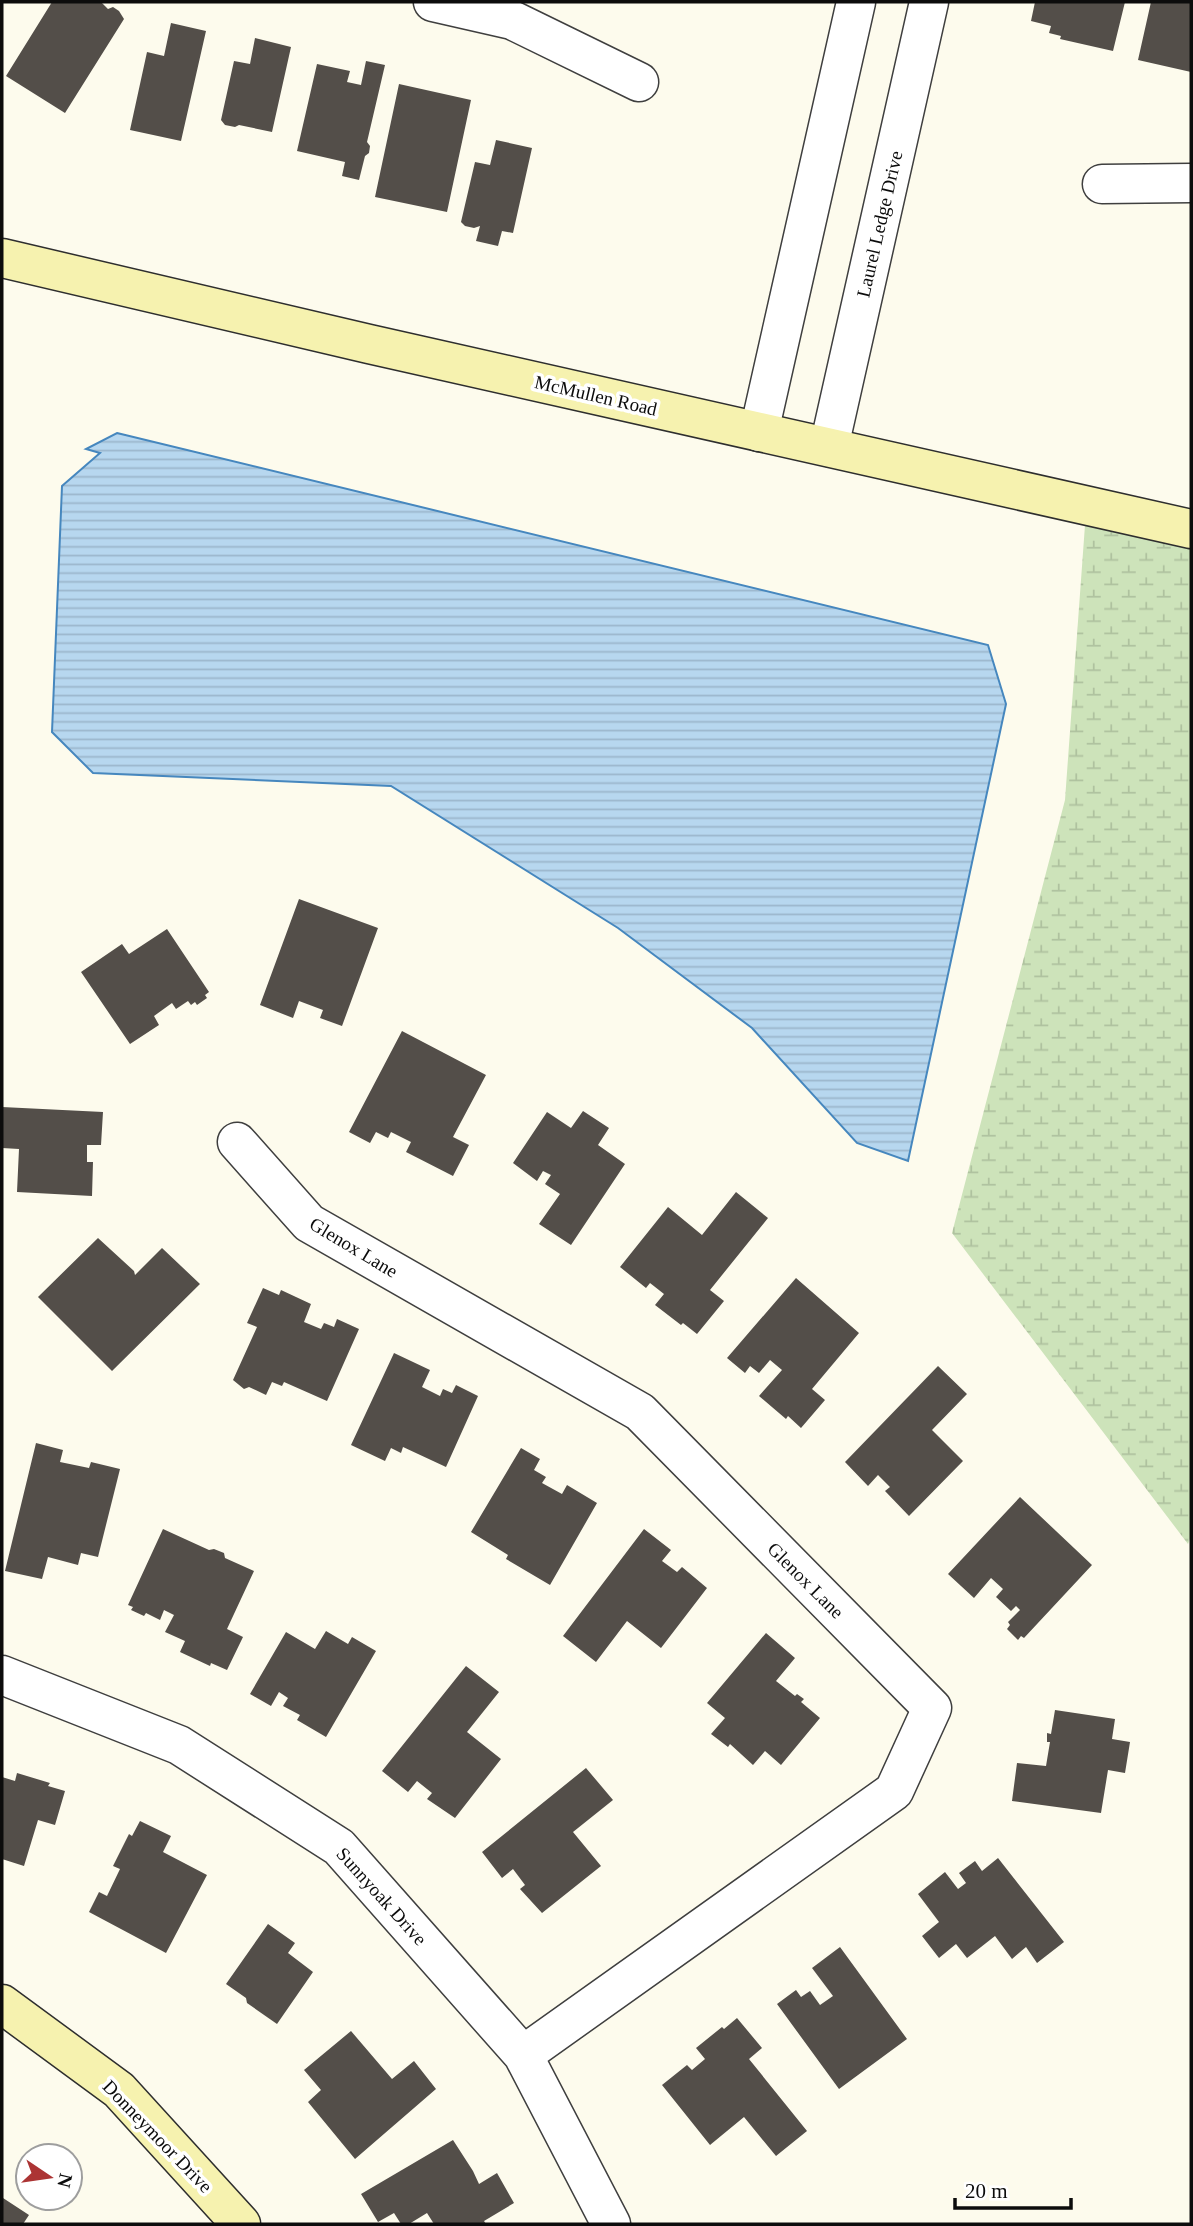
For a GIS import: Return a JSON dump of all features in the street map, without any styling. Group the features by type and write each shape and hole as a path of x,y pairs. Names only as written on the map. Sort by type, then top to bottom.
{"street":[{"path":"433,2 512,20 639,82"},
{"path":"759,432 856,2"},
{"name":"Laurel Ledge Drive","path":"829,447 929,2"},
{"path":"1101,184 1191,183"},
{"name":"McMullen Road","path":"2,258 1191,529"},
{"name":"Glenox Lane","path":"237,1142 309,1223 640,1412 932,1708 894,1791 523,2054"},
{"name":"Sunnyoak Drive","path":"2,1675 178,1745 339,1847 523,2054 611,2224"},
{"name":"Donneymoor Drive","path":"2,2004 119,2090 241,2224"}],"green space":[{"path":"1085,525 1191,549 1191,1536 1188,1544 952,1233 1065,800"}],"water":[{"path":"117,433 988,645 1006,704 908,1161 857,1143 752,1028 618,928 391,786 93,773 52,732 62,486 100,453 86,449"}],"building":[{"path":"52,2 101,2 108,9 113,7 119,11 124,19 65,113 6,76"},
{"path":"1035,2 1125,2 1113,51 1060,39 1061,36 1049,33 1051,26 1031,21"},
{"path":"1151,2 1191,2 1191,72 1138,60"},
{"path":"171,23 206,31 181,141 130,130 147,52 164,56"},
{"path":"255,38 291,47 272,132 225,125 221,120 234,61 250,64"},
{"path":"366,61 385,65 367,142 370,146 369,153 365,156 359,180 342,176 345,162 297,151 317,64 350,71 347,82 361,85"},
{"path":"399,84 471,100 447,212 375,197"},
{"path":"496,140 532,148 513,233 502,231 498,246 476,241 480,226 474,228 461,222 475,162 490,165"},
{"path":"299,899 378,928 342,1026 320,1018 323,1010 299,1001 293,1018 260,1005"},
{"path":"167,929 209,992 205,995 207,998 197,1005 195,1002 191,1005 188,1001 176,1009 172,1003 154,1016 159,1025 130,1044 81,972 122,944 129,954"},
{"path":"402,1031 486,1075 453,1137 469,1145 453,1176 406,1152 411,1142 391,1132 388,1138 376,1132 370,1143 349,1132"},
{"path":"2,1107 103,1112 101,1145 87,1145 87,1162 93,1162 92,1196 17,1192 19,1149 2,1148"},
{"path":"583,1111 609,1128 598,1145 625,1164 571,1245 539,1224 560,1194 545,1184 551,1175 543,1171 537,1181 513,1163 547,1112 571,1128"},
{"path":"736,1192 768,1218 710,1290 724,1301 697,1334 655,1305 664,1294 650,1283 646,1288 620,1267 668,1207 702,1235"},
{"path":"98,1238 134,1271 135,1275 162,1248 200,1284 112,1371 38,1297"},
{"path":"796,1278 859,1333 812,1389 825,1400 801,1428 759,1396 782,1370 770,1360 759,1373 750,1366 745,1373 727,1358"},
{"path":"263,1288 279,1295 281,1290 311,1304 304,1322 321,1329 324,1323 334,1327 337,1319 359,1329 327,1401 284,1382 282,1386 272,1382 266,1395 249,1387 244,1389 233,1380 257,1327 247,1323"},
{"path":"394,1353 430,1370 422,1387 440,1396 443,1389 452,1393 456,1385 478,1396 446,1467 403,1447 401,1453 391,1448 385,1461 351,1445"},
{"path":"938,1366 967,1394 932,1430 963,1461 909,1516 885,1491 890,1487 878,1475 868,1486 845,1462"},
{"path":"36,1443 63,1450 60,1462 89,1468 91,1462 120,1469 98,1557 81,1553 78,1565 48,1557 42,1579 5,1571"},
{"path":"521,1448 540,1459 534,1470 546,1477 542,1483 562,1494 567,1485 597,1503 550,1585 506,1559 508,1555 471,1532"},
{"path":"1020,1497 1092,1565 1024,1638 1021,1636 1018,1640 1007,1629 1010,1625 1008,1622 1020,1610 1016,1606 1011,1611 996,1597 1003,1589 991,1578 974,1598 948,1574"},
{"path":"163,1529 209,1550 224,1553 225,1558 254,1571 227,1629 243,1637 227,1670 211,1663 210,1666 180,1652 185,1641 165,1632 174,1615 164,1610 160,1620 131,1610 133,1607 128,1605"},
{"path":"644,1529 671,1550 662,1561 677,1572 682,1567 707,1588 661,1648 627,1621 596,1662 563,1636"},
{"path":"326,1631 348,1644 352,1637 376,1651 326,1737 297,1720 300,1715 283,1706 288,1698 279,1692 271,1706 250,1694 286,1632 315,1649"},
{"path":"766,1633 795,1658 776,1681 795,1696 797,1694 804,1699 801,1702 820,1718 781,1765 765,1751 753,1765 730,1744 728,1747 711,1734 725,1718 707,1703"},
{"path":"466,1666 499,1692 467,1732 501,1759 455,1818 427,1799 432,1793 417,1781 408,1792 382,1771"},
{"path":"1055,1710 1115,1719 1112,1739 1130,1742 1125,1773 1108,1770 1101,1813 1012,1801 1017,1763 1046,1766 1050,1742 1047,1742 1047,1733 1051,1734"},
{"path":"586,1768 613,1800 573,1832 601,1866 542,1913 520,1889 525,1885 513,1869 502,1878 482,1852"},
{"path":"17,1773 50,1783 48,1786 65,1791 55,1825 38,1820 24,1866 2,1859 2,1777 15,1781"},
{"path":"140,1821 171,1836 163,1852 207,1875 166,1953 89,1912 99,1892 107,1896 120,1869 113,1866 129,1834 132,1836"},
{"path":"998,1858 1064,1942 1037,1963 1026,1947 1012,1959 995,1936 967,1958 956,1944 939,1958 922,1936 939,1922 918,1894 945,1872 958,1889 966,1883 959,1873 975,1861 982,1871"},
{"path":"268,1924 295,1943 288,1953 313,1972 277,2024 226,1984"},
{"path":"840,1947 907,2039 839,2089 777,2004 796,1990 801,1997 810,1991 820,2005 833,1996 812,1968"},
{"path":"737,2018 762,2048 749,2059 807,2131 776,2156 744,2117 710,2145 662,2085 687,2065 692,2070 705,2059 696,2048"},
{"path":"351,2031 392,2079 414,2061 436,2089 355,2159 308,2102 321,2090 304,2070"},
{"path":"453,2140 479,2184 497,2173 514,2203 484,2221 486,2224 434,2224 427,2213 409,2224 401,2224 394,2213 378,2222 361,2194"},
{"path":"3,2198 14,2205 14,2212 29,2215 23,2224 2,2224"}]}
